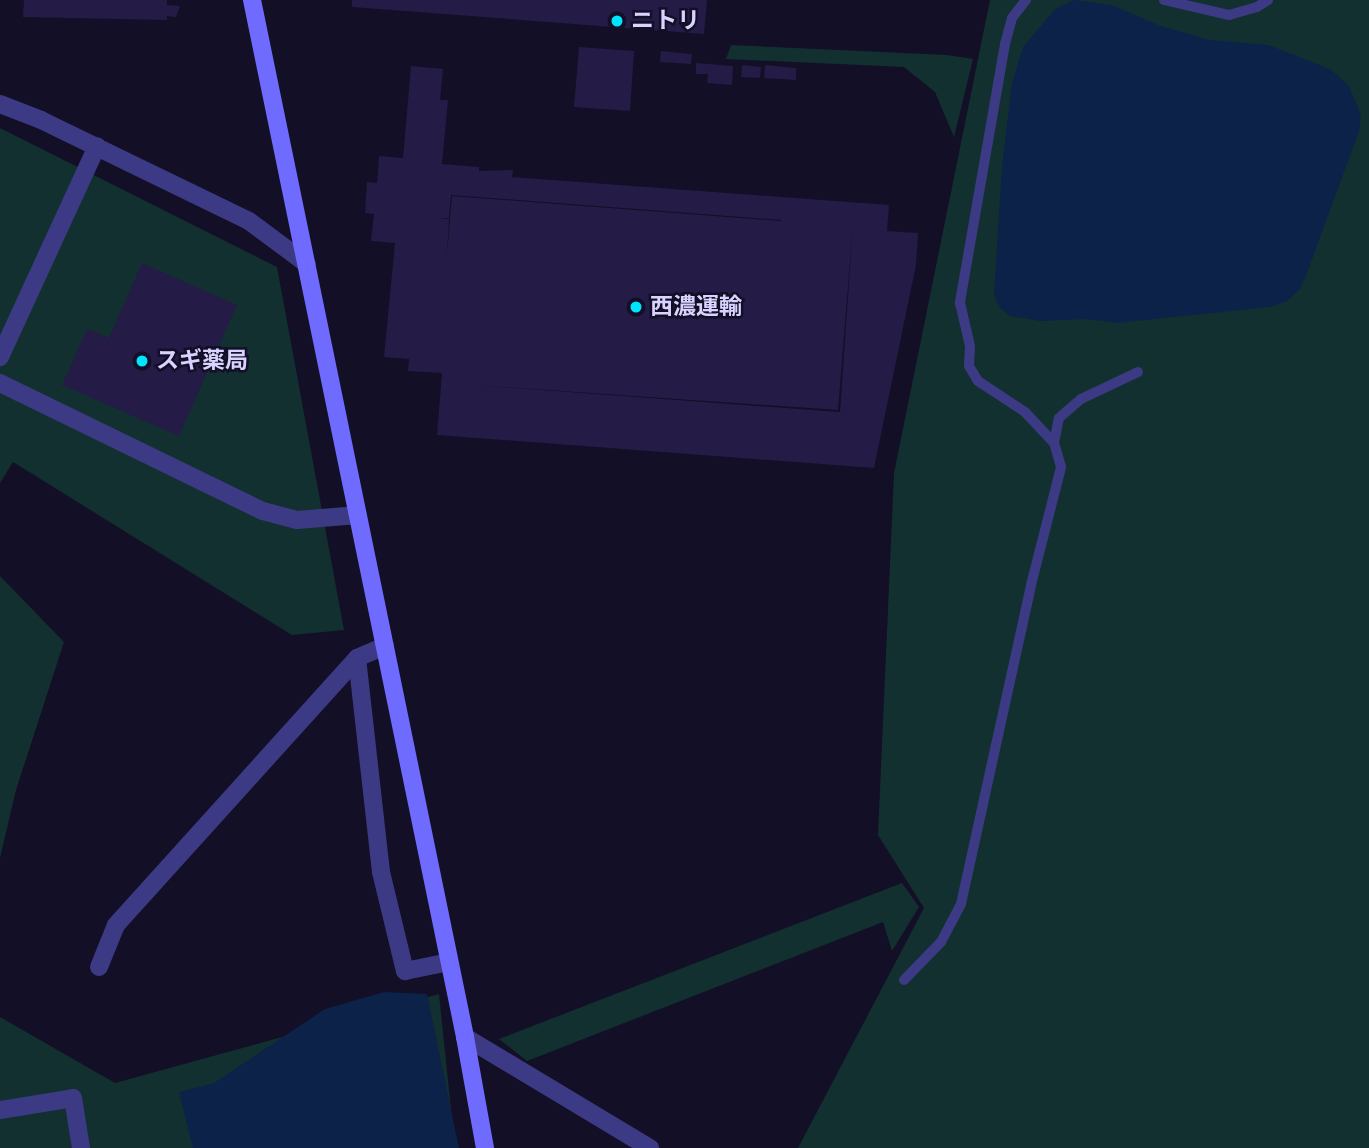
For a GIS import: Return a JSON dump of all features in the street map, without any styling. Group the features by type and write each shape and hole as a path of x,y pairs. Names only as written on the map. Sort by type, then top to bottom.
{"street":[{"path":"252,0 465,1037 485,1148"},
{"path":"0,104 97,146 249,221 307,264"},
{"path":"0,357 97,146"},
{"path":"0,383 263,511 297,520 358,515"},
{"path":"99,967 116,925 357,658 384,646"},
{"path":"357,658 381,872 405,971 449,962"},
{"path":"465,1037 650,1148"},
{"path":"0,1110 73,1098 81,1148"}],"lane":[{"path":"904,980 941,942 961,904 1031,585 1061,467 1054,443 1025,412 978,381 969,366 970,346 960,303 1005,44 1012,18 1026,0"},
{"path":"1164,0 1229,15 1256,7 1268,0"},
{"path":"1054,443 1059,418 1081,398 1138,372"}],"green space":[{"path":"990,0 1369,0 1369,1148 798,1148 924,908 878,835 894,473"},
{"path":"731,45 947,55 973,59 954,137 935,92 904,67 726,59"},
{"path":"0,128 277,267 344,630 292,635 13,462 0,483"},
{"path":"0,576 64,642 16,790 0,858"},
{"path":"902,883 919,907 892,951 883,922 527,1061 499,1039"},
{"path":"439,994 455,1148 0,1148 0,1017 115,1083"}],"water":[{"path":"1074,0 1112,5 1158,25 1209,40 1268,45 1330,69 1349,86 1361,115 1359,131 1307,273 1300,289 1287,301 1270,307 1117,323 1086,319 1041,321 1010,316 1000,308 994,295 1002,166 1012,83 1023,47 1055,9"},
{"path":"384,992 427,994 459,1148 193,1148 179,1092 214,1083 325,1009"}],"building":[{"path":"24,0 167,0 167,5 180,6 176,17 167,16 167,20 23,17"},
{"name":"ニトリ","path":"352,0 707,0 704,34 352,7"},
{"path":"579,47 634,51 630,111 574,107"},
{"path":"661,51 692,54 691,64 660,62"},
{"path":"696,63 733,66 732,85 707,83 708,74 696,74"},
{"path":"742,65 761,67 760,78 741,77"},
{"path":"765,65 796,68 796,80 764,78"},
{"path":"411,66 443,69 440,100 448,100 442,164 479,167 479,171 513,170 512,177 889,205 887,231 918,233 916,265 874,468 437,435 442,373 408,371 409,359 384,357 395,243 371,241 374,214 365,213 367,182 377,183 379,156 403,158","holes":["451,195 781,220 781,221 452,196 447,254 449,219 437,218 449,218","853,225 840,412 474,385 838,410"]},
{"name":"スギ薬局","path":"142,263 237,305 179,436 62,385 87,329 109,338"}],"place":[{"name":"ニトリ","path":"617,21"},
{"name":"西濃運輸","path":"636,307"},
{"name":"スギ薬局","path":"142,361"}]}
